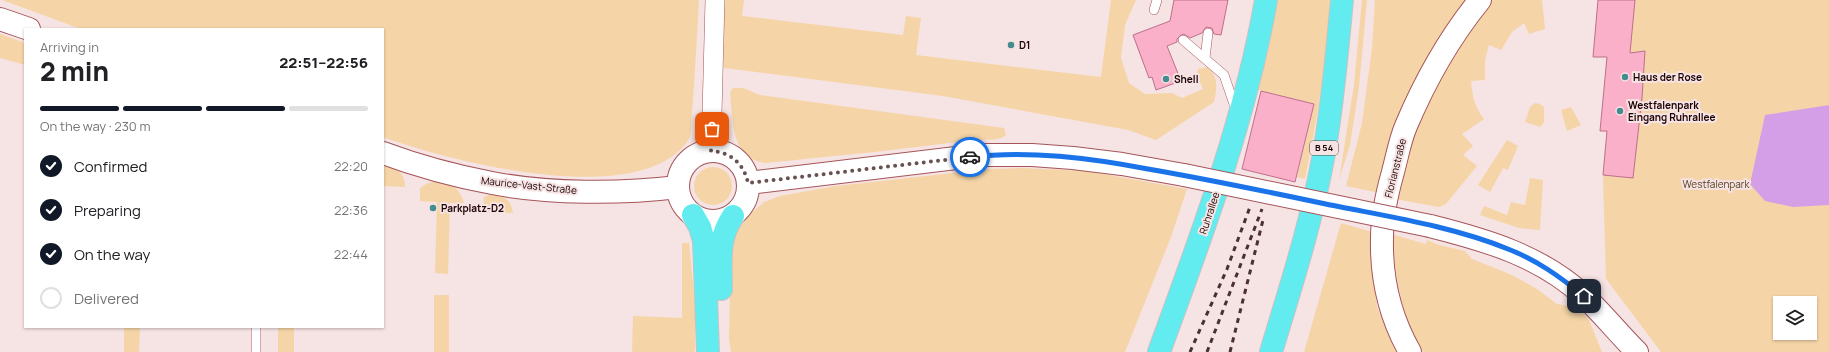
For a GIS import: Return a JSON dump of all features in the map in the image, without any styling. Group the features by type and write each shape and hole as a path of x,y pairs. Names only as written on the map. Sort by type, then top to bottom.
{"highway":[{"name":"Ruhrallee","path":"1159,352 1196,253 1238,116 1266,0"},
{"name":"B 54","path":"1271,352 1307,228 1324,153 1337,53 1342,0"},
{"path":"693,215 700,228 704,241 708,352"},
{"path":"720,352 721,242 725,228 733,216"}],"main road":[{"name":"Florianstraße","path":"1410,352 1392,315 1385,286 1382,238 1387,193 1406,127 1428,78 1445,49 1480,0"},
{"path":"0,19 26,28"},
{"path":"711,151 724,153 738,162 743,168 748,183 747,197 742,206 733,216 716,221 707,221 693,215 685,208 678,187 679,176 689,160 711,151"},
{"name":"Maurice-Vast-Straße","path":"384,153 444,172 493,183 548,189 600,192 678,187"},
{"path":"748,183 981,155 1032,155 1073,158 1122,164 1184,175 1430,226 1477,238 1508,249 1537,262 1556,274 1584,296 1637,352"},
{"path":"1614,329 1623,352"}],"street":[{"path":"711,151 715,0"}],"lane":[{"path":"1154,10 1157,0"},
{"path":"1205,58 1208,33"},
{"path":"1183,40 1224,75 1238,116"},
{"path":"256,328 256,352"}],"green space":[{"path":"2,0 699,0 691,133 689,139 665,161 631,173 589,177 543,174 496,167 452,158 384,137 384,28 78,28"},
{"path":"723,0 744,0 742,16 903,35 906,16 921,18 916,55 1101,77 1111,0 1136,0 1125,25 1121,58 1129,83 1145,94 1172,93 1182,98 1203,89 1197,76 1198,69 1207,67 1214,74 1216,83 1214,102 1156,140 1128,130 943,96 724,68 722,27"},
{"path":"1278,0 1330,0 1327,45 1321,90 1305,179 1297,177 1314,104 1258,90"},
{"path":"1362,0 1367,0 1359,87 1350,145 1339,180 1354,85"},
{"path":"1375,0 1470,0 1380,193 1346,186 1362,123 1372,48"},
{"path":"1492,0 1542,0 1545,29 1529,34 1524,23 1512,32 1501,50 1489,45 1485,60 1485,80 1471,81 1474,101 1484,119 1462,134 1473,146 1463,155 1477,166 1446,204 1439,207 1395,199 1412,140 1433,92 1456,51"},
{"name":"Westfalenpark","path":"1598,0 1829,0 1829,352 1661,352 1606,279 1603,179 1607,131 1600,131 1607,57 1593,57"},
{"path":"0,34 24,43 24,65 0,58"},
{"path":"733,88 743,88 760,95 1004,128 1006,135 999,139 971,140 894,150 765,163 754,160 745,154 739,146 733,125 730,92"},
{"path":"1535,103 1544,107 1544,122 1540,127 1525,122 1530,107"},
{"path":"1571,107 1581,125 1567,131 1561,110"},
{"path":"1507,140 1518,146 1508,170 1503,168 1490,192 1478,185"},
{"path":"384,167 399,171 404,178 405,187 384,186"},
{"path":"713,167 723,170 729,176 732,186 729,196 723,202 713,205 703,202 697,196 694,186 697,176 703,170"},
{"path":"1023,168 1087,171 1187,189 1171,237 1125,352 731,352 729,339 731,243 737,226 764,202 780,196 836,186 988,169"},
{"path":"1530,178 1543,180 1540,230 1519,228 1480,215 1484,206 1507,215 1511,202 1525,205"},
{"path":"435,181 450,185 457,189 464,203 450,203 448,274 435,273 437,202 420,201 420,188"},
{"path":"492,194 507,199 511,205 513,213 483,212 484,197"},
{"path":"1341,223 1372,232 1372,267 1377,307 1396,352 1304,352"},
{"path":"1391,234 1426,244 1427,240 1439,245 1465,251 1472,259 1512,275 1537,289 1557,304 1568,306 1571,309 1575,305 1589,320 1602,352 1423,352 1415,338 1404,310 1397,280"},
{"path":"682,243 689,243 695,305 695,352 632,352 633,316 682,318"},
{"path":"434,295 449,295 449,352 434,352"},
{"path":"124,328 140,328 139,352 124,352"},
{"path":"278,328 294,328 294,352 278,352"}],"shaded area":[{"path":"1829,105 1829,205 1793,207 1765,201 1750,184 1765,115"}],"building":[{"path":"1174,0 1228,0 1221,35 1214,34 1212,28 1206,27 1202,33 1190,38 1184,34 1181,35 1177,39 1177,42 1167,46 1181,81 1156,90 1152,77 1149,78 1133,35 1170,21"},
{"path":"1598,0 1635,0 1630,53 1645,51 1642,98 1633,178 1603,175 1607,131 1600,131 1607,57 1593,57"},
{"path":"1261,91 1314,104 1295,182 1242,169"}],"railway":[{"path":"1190,352 1227,269 1250,207"},
{"path":"1207,352 1262,209"},
{"path":"1230,352 1263,220"}],"way so far":[{"path":"712,129 711,151 724,153 733,157 743,168 748,183 970,157"}],"place":[{"name":"D1","path":"1011,45"},
{"name":"Haus der Rose","path":"1625,77"},
{"name":"Shell","path":"1166,79"},
{"name":"Westfalenpark Eingang Ruhrallee","path":"1620,111"},
{"name":"Parkplatz-D2","path":"433,208"}],"route":[{"path":"970,157 981,155 1032,155 1085,159 1122,164 1184,175 1430,226 1477,238 1508,249 1537,262 1556,274 1584,296"}]}
